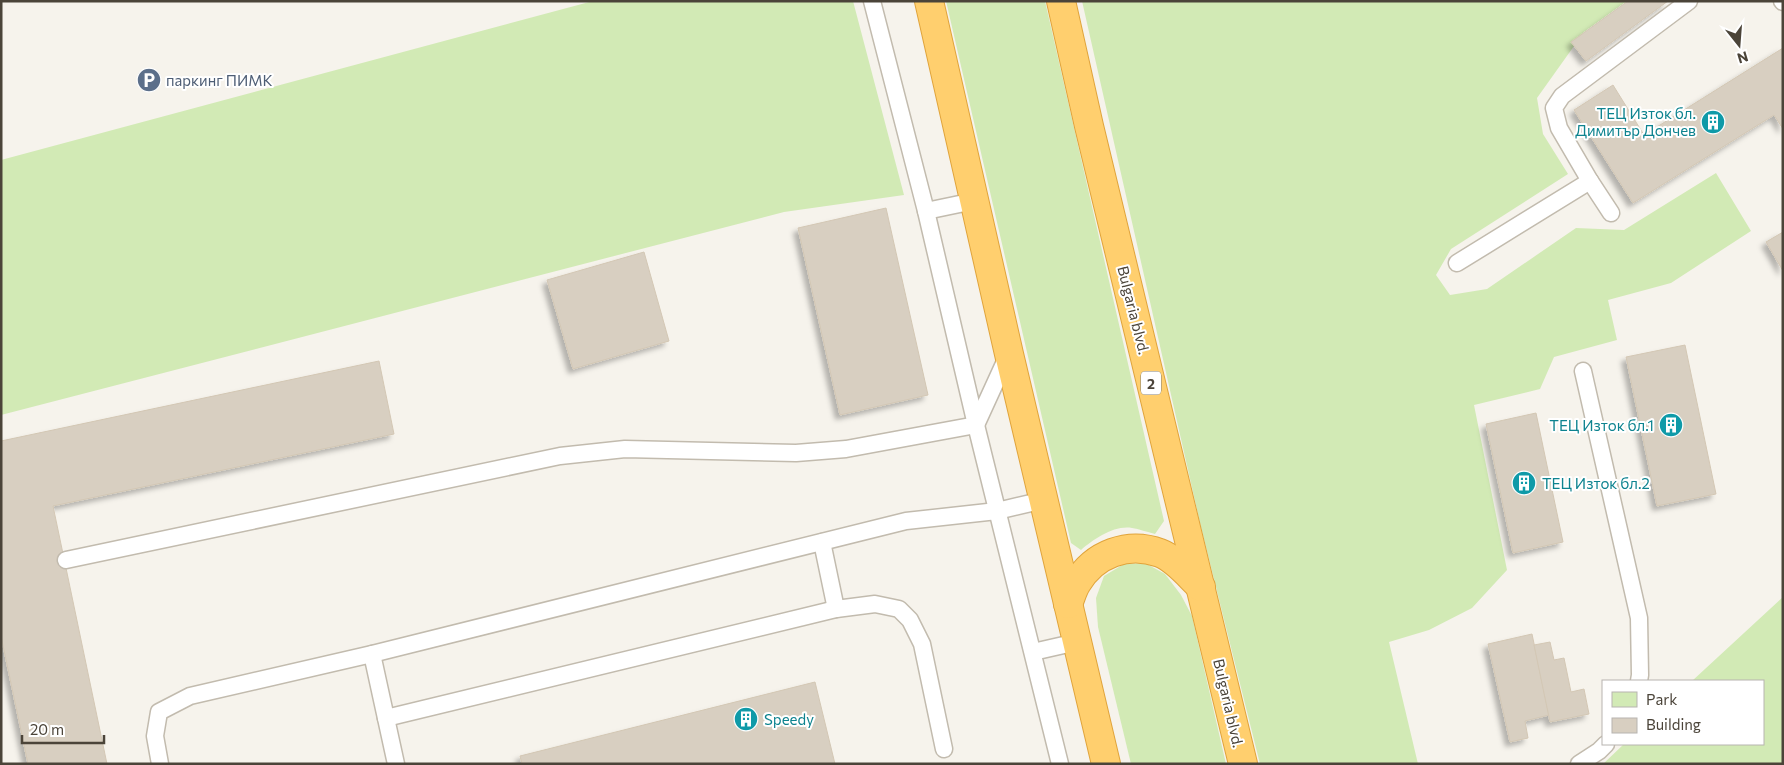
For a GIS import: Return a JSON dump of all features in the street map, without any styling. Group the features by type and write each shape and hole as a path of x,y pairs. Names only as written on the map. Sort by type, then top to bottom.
{"highway":[{"path":"929,1 1009,354 1106,764"},
{"name":"Bulgaria blvd.","path":"1060,1 1243,764"},
{"path":"1068,604 1077,583 1091,564 1112,551 1135,548 1160,553 1176,564 1201,587"}],"lane":[{"path":"872,1 926,212 976,425 1060,764"},
{"path":"1611,213 1559,128 1554,108 1562,96 1689,1"},
{"path":"1457,263 1590,181"},
{"path":"926,212 974,201"},
{"path":"976,425 1009,354"},
{"path":"1583,371 1639,618 1639,680"},
{"path":"66,560 560,456 625,449 796,453 846,449 976,425"},
{"path":"160,764 155,736 160,712 190,696 372,654 906,521 997,511 1044,500"},
{"path":"822,542 836,609"},
{"path":"386,718 836,609 875,604 899,609 910,620 922,644 944,749"},
{"path":"1033,652 1077,642"},
{"path":"372,654 396,764"},
{"path":"1579,764 1605,745"}],"green space":[{"path":"593,1 853,1 904,195 784,212 1,415 1,160"},
{"path":"946,1 1045,1 1164,521 1155,534 1135,528 1125,528 1105,534 1081,550 1071,543"},
{"path":"1082,1 1627,1 1584,32 1537,98 1543,134 1568,174 1451,249 1436,275 1450,295 1487,289 1576,228 1624,230 1716,173 1751,231 1671,283 1608,300 1617,340 1554,357 1540,389 1474,405 1507,570 1472,608 1429,630 1389,642 1418,764 1260,764 1200,523"},
{"path":"1145,563 1165,574 1181,595 1192,616 1226,764 1131,764 1098,627 1096,598 1104,576 1124,564"},
{"path":"1783,597 1783,764 1603,764 1623,745 1764,745 1764,680 1693,680"}],"building":[{"path":"1628,1 1668,1 1586,61 1571,42"},
{"name":"ТЕЦ Изток бл. Димитър Дончев","path":"1783,48 1783,129 1774,115 1633,203 1574,110 1613,85 1644,135"},
{"path":"886,208 928,395 840,415 798,228"},
{"path":"1783,232 1783,271 1766,242"},
{"path":"644,252 669,341 573,369 547,280"},
{"name":"ТЕЦ Изток бл.1","path":"1685,345 1716,494 1657,506 1626,357"},
{"path":"379,361 394,434 53,506 107,764 28,764 1,636 1,441"},
{"name":"ТЕЦ Изток бл.2","path":"1536,413 1563,542 1513,553 1486,424"},
{"path":"1532,634 1549,715 1525,721 1528,738 1510,742 1488,644"},
{"path":"1550,642 1554,660 1564,658 1571,692 1584,689 1589,714 1550,722 1534,645"},
{"name":"Speedy","path":"815,682 835,764 522,764 520,756"}],"place":[{"name":"паркинг ПИМК","path":"149,80"},
{"name":"ТЕЦ Изток бл. Димитър Дончев","path":"1713,122"},
{"name":"ТЕЦ Изток бл.1","path":"1671,425"},
{"name":"ТЕЦ Изток бл.2","path":"1524,483"},
{"name":"Speedy","path":"746,719"}]}
